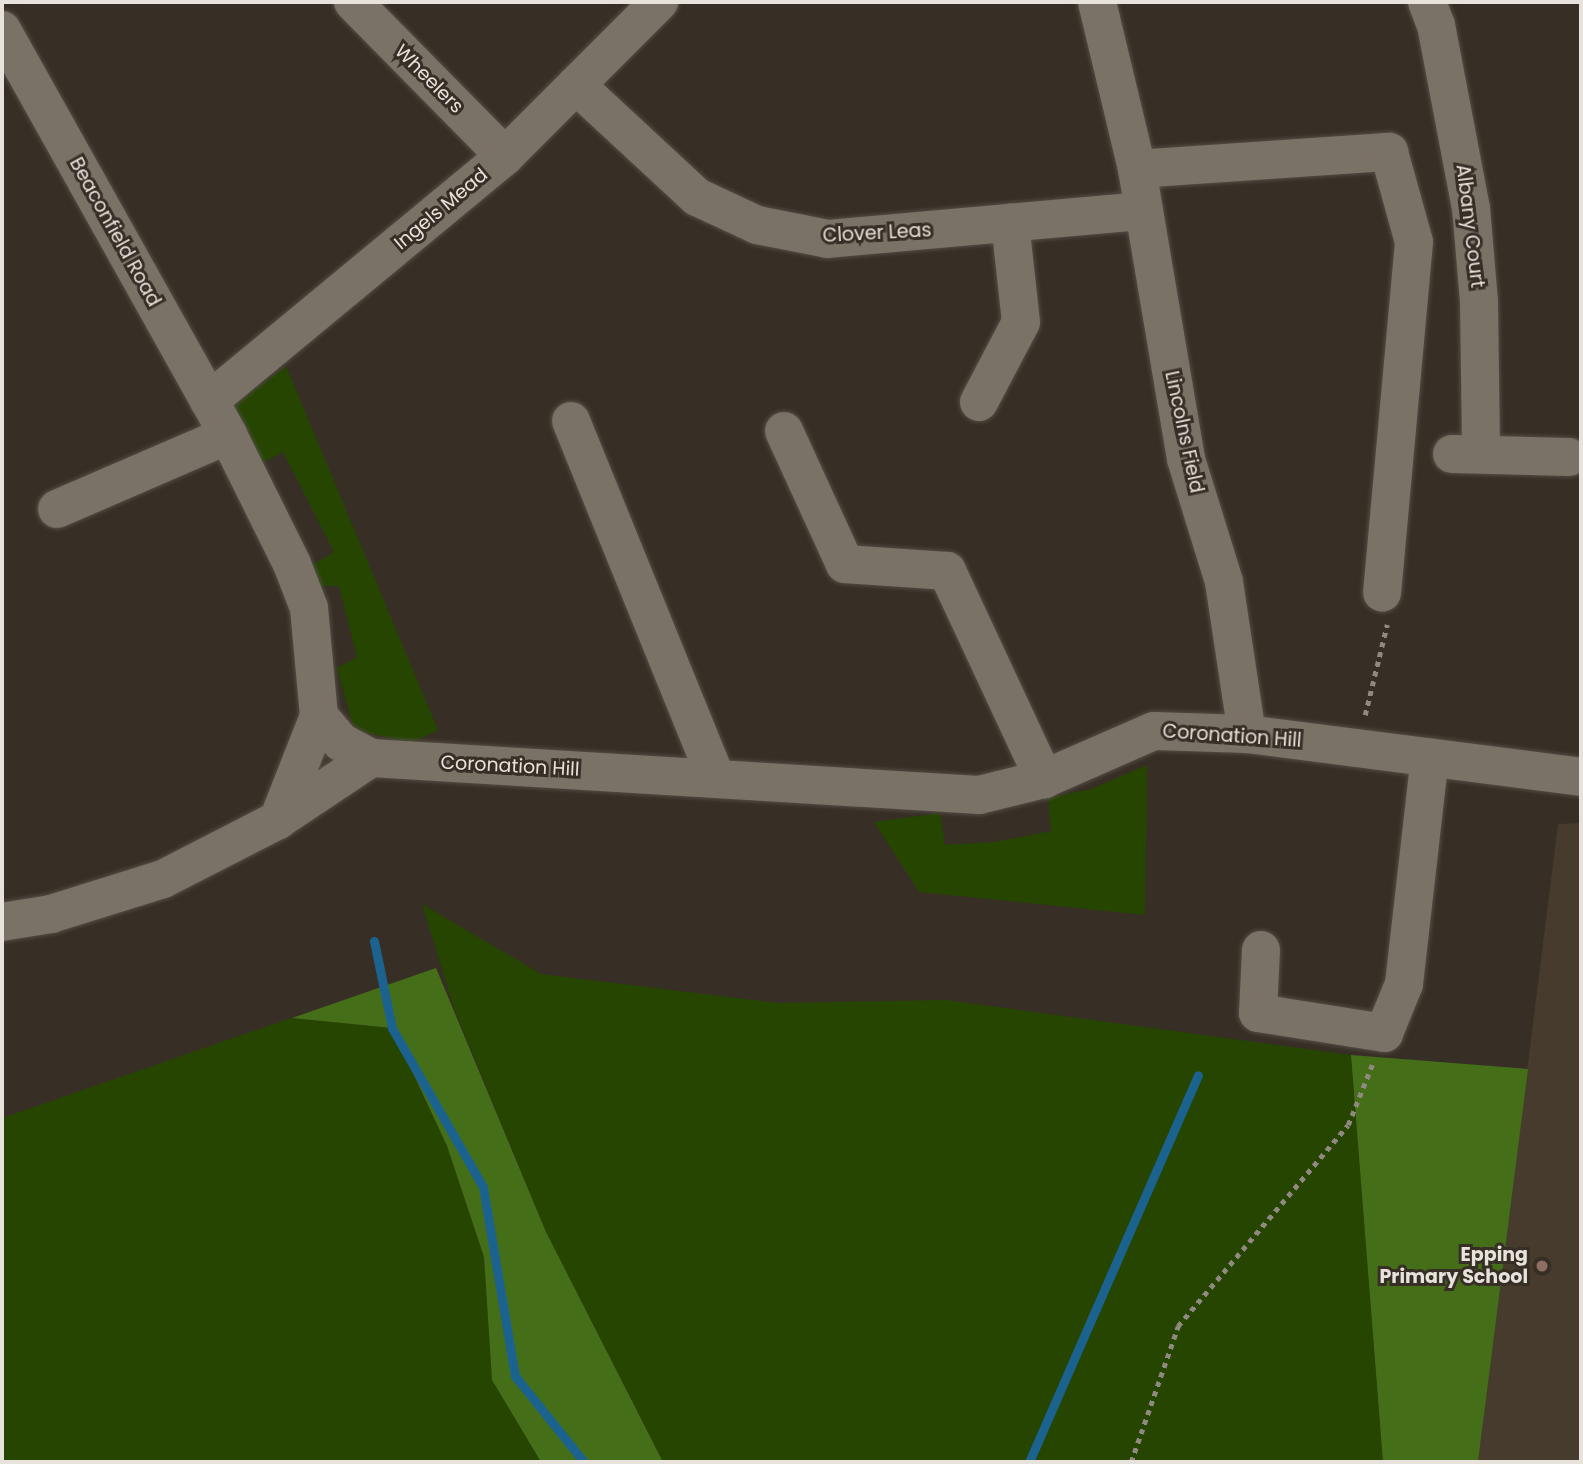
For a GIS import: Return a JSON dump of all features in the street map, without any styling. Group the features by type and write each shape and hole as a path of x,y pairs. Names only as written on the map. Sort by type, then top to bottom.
{"street":[{"name":"Wheelers","path":"352,2 505,156"},
{"name":"Ingels Mead","path":"209,401 505,156 659,2"},
{"name":"Lincolns Field","path":"1097,2 1137,169 1186,459 1224,582 1247,734"},
{"name":"Albany Court","path":"1426,2 1436,26 1471,208 1479,302 1466,454 1569,457"},
{"name":"Beaconfield Road","path":"2,30 228,435 309,607 319,716"},
{"name":"Clover Leas","path":"576,85 697,197 757,225 828,239 1144,211"},
{"path":"1137,169 1389,152 1414,242 1382,593"},
{"path":"979,402 1021,322 1010,223"},
{"path":"571,421 716,778"},
{"path":"784,431 845,564 947,571 1044,779"},
{"path":"57,509 228,435"},
{"path":"278,820 319,716"},
{"name":"Coronation Hill","path":"319,716 341,742 371,758 979,795 1008,792 1044,779 1154,731 1247,734 1357,746 1581,777"},
{"path":"1261,950 1258,1013 1384,1034 1404,984 1430,757"},
{"path":"2,922 51,914 163,879 278,820 371,758"}],"path":[{"path":"1357,746 1394,595 1382,593"},
{"path":"1131,1462 1178,1325 1348,1125 1384,1034"}],"shaded area":[{"name":"Epping Primary School","path":"1581,823 1581,1462 1478,1462 1558,824"}],"green space":[{"path":"286,366 438,730 412,743 354,730 337,668 357,657 339,586 319,586 311,566 334,552 283,452 262,463 234,405"},
{"path":"1147,765 1145,915 919,892 874,822 940,813 945,845 994,842 1051,831 1048,798 1091,789"},
{"path":"422,904 541,974 778,1003 946,1000 1351,1055 1383,1462 663,1462 546,1232 454,1008"},
{"path":"436,968 546,1232 663,1462 541,1462 492,1380 484,1257 447,1146 392,1028 292,1018"},
{"path":"291,1018 392,1028 447,1146 484,1257 492,1380 541,1462 2,1462 2,1118"},
{"path":"1351,1055 1528,1069 1478,1462 1383,1462"}],"waterway":[{"path":"374,941 392,1028 483,1187 515,1376 584,1462"},
{"path":"1029,1462 1198,1075"}],"place":[{"name":"Epping Primary School","path":"1542,1266"}]}
